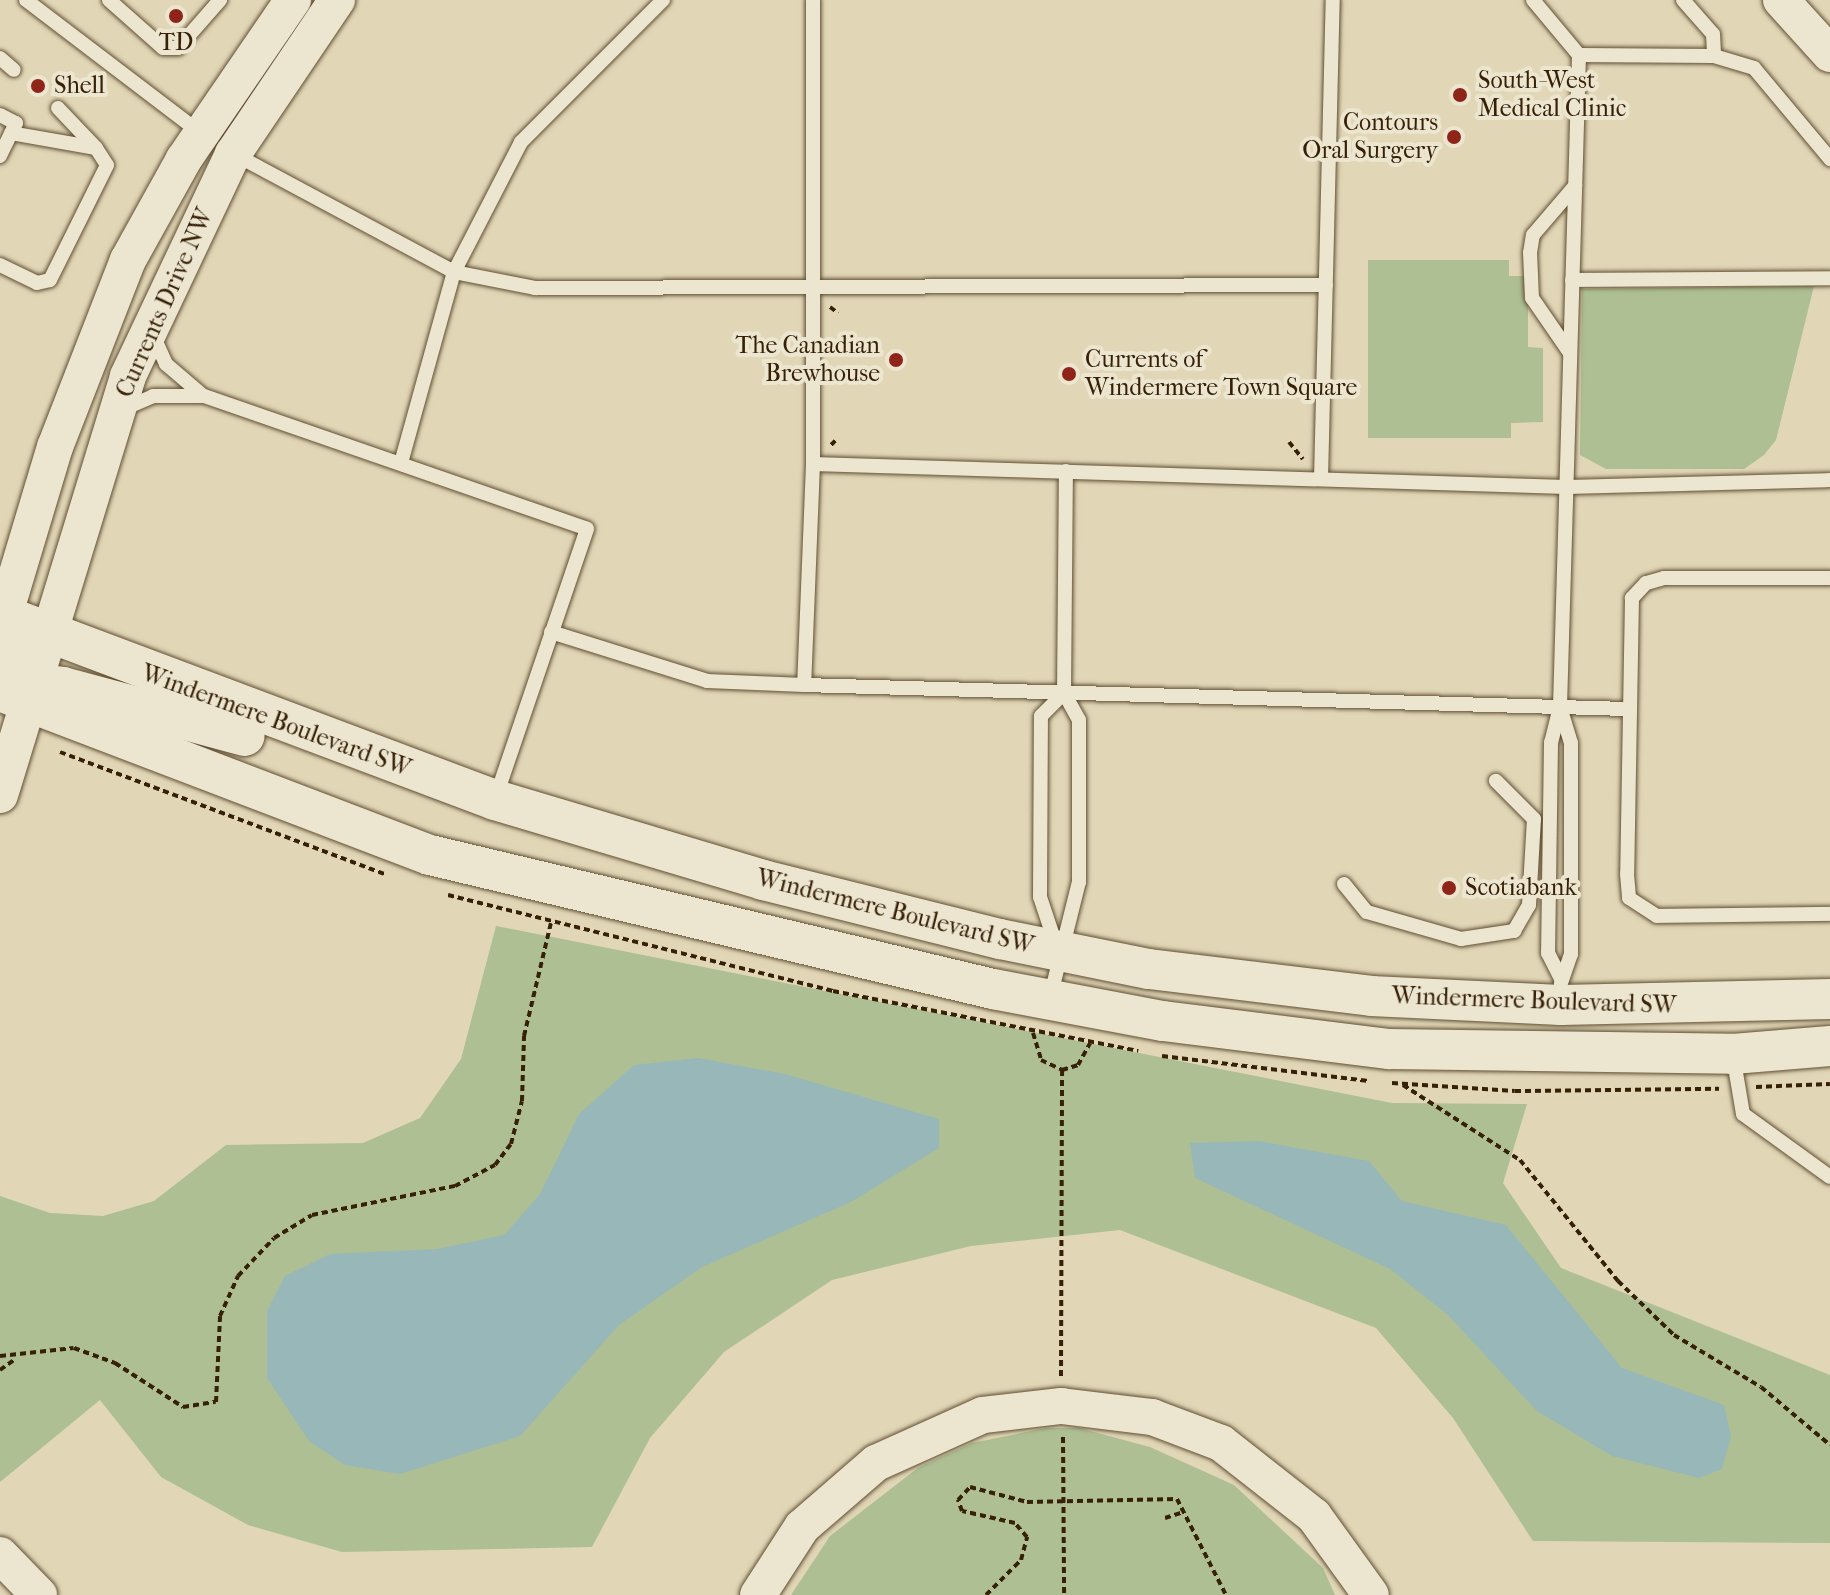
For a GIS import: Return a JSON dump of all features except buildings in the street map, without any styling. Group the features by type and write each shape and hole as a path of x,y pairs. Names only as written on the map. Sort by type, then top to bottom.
{"main road":[{"name":"Windermere Boulevard SW","path":"1,627 48,632 353,751 495,800 763,880 1059,951 1371,996 1561,992 1830,999"},
{"name":"Windermere Boulevard SW","path":"16,689 430,855 750,936 1041,1016 1389,1049 1733,1054 1830,1046"},
{"path":"16,689 310,754 353,751"}],"street":[{"name":"Currents Drive NW","path":"1,627 86,358 128,260 200,133 293,0"},
{"name":"Currents Drive NW","path":"0,795 16,689 48,632 115,413 151,327 233,154 337,0"},
{"path":"1781,0 1830,54"},
{"path":"758,1595 802,1527 876,1463 983,1415 1061,1406 1152,1417 1221,1443 1314,1516 1371,1595"},
{"path":"0,1555 39,1595"}],"lane":[{"path":"26,0 200,133 233,154 454,272 535,288 809,292 1326,285"},
{"path":"109,0 163,48 178,48 220,0"},
{"path":"401,463 454,272 521,142 663,0"},
{"path":"804,685 813,464 809,292 813,0"},
{"path":"1321,479 1333,0"},
{"path":"1533,0 1579,55 1560,707 1551,742 1548,953 1561,992"},
{"path":"1544,13 1556,0"},
{"path":"1683,0 1713,34 1714,56"},
{"path":"1579,55 1714,56 1754,68 1830,159"},
{"path":"0,58 14,70"},
{"path":"0,265 37,283 50,280 107,165 96,148 58,108"},
{"path":"0,115 16,123 0,156"},
{"path":"11,133 96,148"},
{"path":"1570,353 1532,298 1530,253 1533,235 1575,186"},
{"path":"1572,280 1830,278"},
{"path":"151,327 166,364 204,396"},
{"path":"115,413 153,396 204,396 587,529 495,800"},
{"path":"813,464 1567,487 1830,480"},
{"path":"1041,1016 1079,882 1079,720 1064,693 1066,471"},
{"path":"1830,578 1646,583 1632,598 1627,874 1629,898 1639,909 1657,916 1830,914"},
{"path":"551,632 707,681 1628,709"},
{"path":"1059,951 1040,897 1041,716 1064,693"},
{"path":"1560,707 1571,743 1571,954 1561,992"},
{"path":"1344,884 1367,912 1461,939 1514,931 1529,905 1534,819 1496,781"},
{"path":"1733,1054 1743,1114 1830,1177"}],"path":[{"path":"0,1370 14,1360 74,1348 115,1363 183,1407 216,1402 220,1316 238,1276 274,1238 312,1215 455,1186 495,1165 511,1144 522,1101 524,1036 551,923"},
{"path":"1041,1016 1041,1060 1062,1070 1078,1065 1090,1043"},
{"path":"1062,1070 1064,1595"},
{"path":"1401,1084 1520,1160 1618,1281 1674,1335 1761,1387 1830,1445"},
{"path":"0,1356 14,1360"},
{"path":"986,1595 1021,1560 1027,1537 1015,1523 962,1511 964,1489 1064,1503 1177,1499 1226,1595"},
{"path":"1165,1518 1184,1512"}],"green space":[{"path":"1368,260 1509,260 1509,276 1528,276 1528,347 1543,348 1543,422 1511,423 1511,438 1368,438"},
{"path":"1814,286 1776,440 1764,455 1744,469 1606,469 1580,455 1582,289"},
{"path":"496,926 1392,1103 1527,1104 1503,1183 1561,1268 1830,1375 1830,1543 1533,1541 1453,1418 1376,1328 1120,1230 971,1246 832,1280 724,1352 650,1438 592,1547 342,1552 248,1525 161,1477 100,1400 0,1482 0,1196 50,1213 103,1216 154,1201 226,1145 363,1143 420,1118 461,1059"},
{"path":"1046,1428 1079,1428 1150,1447 1234,1485 1323,1568 1335,1595 791,1595 830,1536 919,1467 972,1443"}],"water":[{"path":"698,1058 785,1074 939,1119 939,1148 851,1202 702,1267 619,1325 520,1436 400,1474 345,1465 309,1441 267,1378 267,1311 285,1276 330,1254 437,1249 504,1235 540,1194 579,1114 634,1065"},
{"path":"1259,1141 1369,1161 1402,1201 1506,1225 1622,1368 1724,1405 1731,1436 1722,1469 1699,1478 1612,1456 1537,1411 1448,1315 1390,1269 1195,1178 1190,1143"}],"place":[{"name":"TD","path":"176,16"},
{"name":"Shell","path":"38,86"},
{"name":"South-West Medical Clinic","path":"1460,95"},
{"name":"Contours Oral Surgery","path":"1454,137"},
{"name":"The Canadian Brewhouse","path":"896,360"},
{"name":"Currents of Windermere Town Square","path":"1069,374"},
{"name":"Scotiabank","path":"1449,888"}]}
